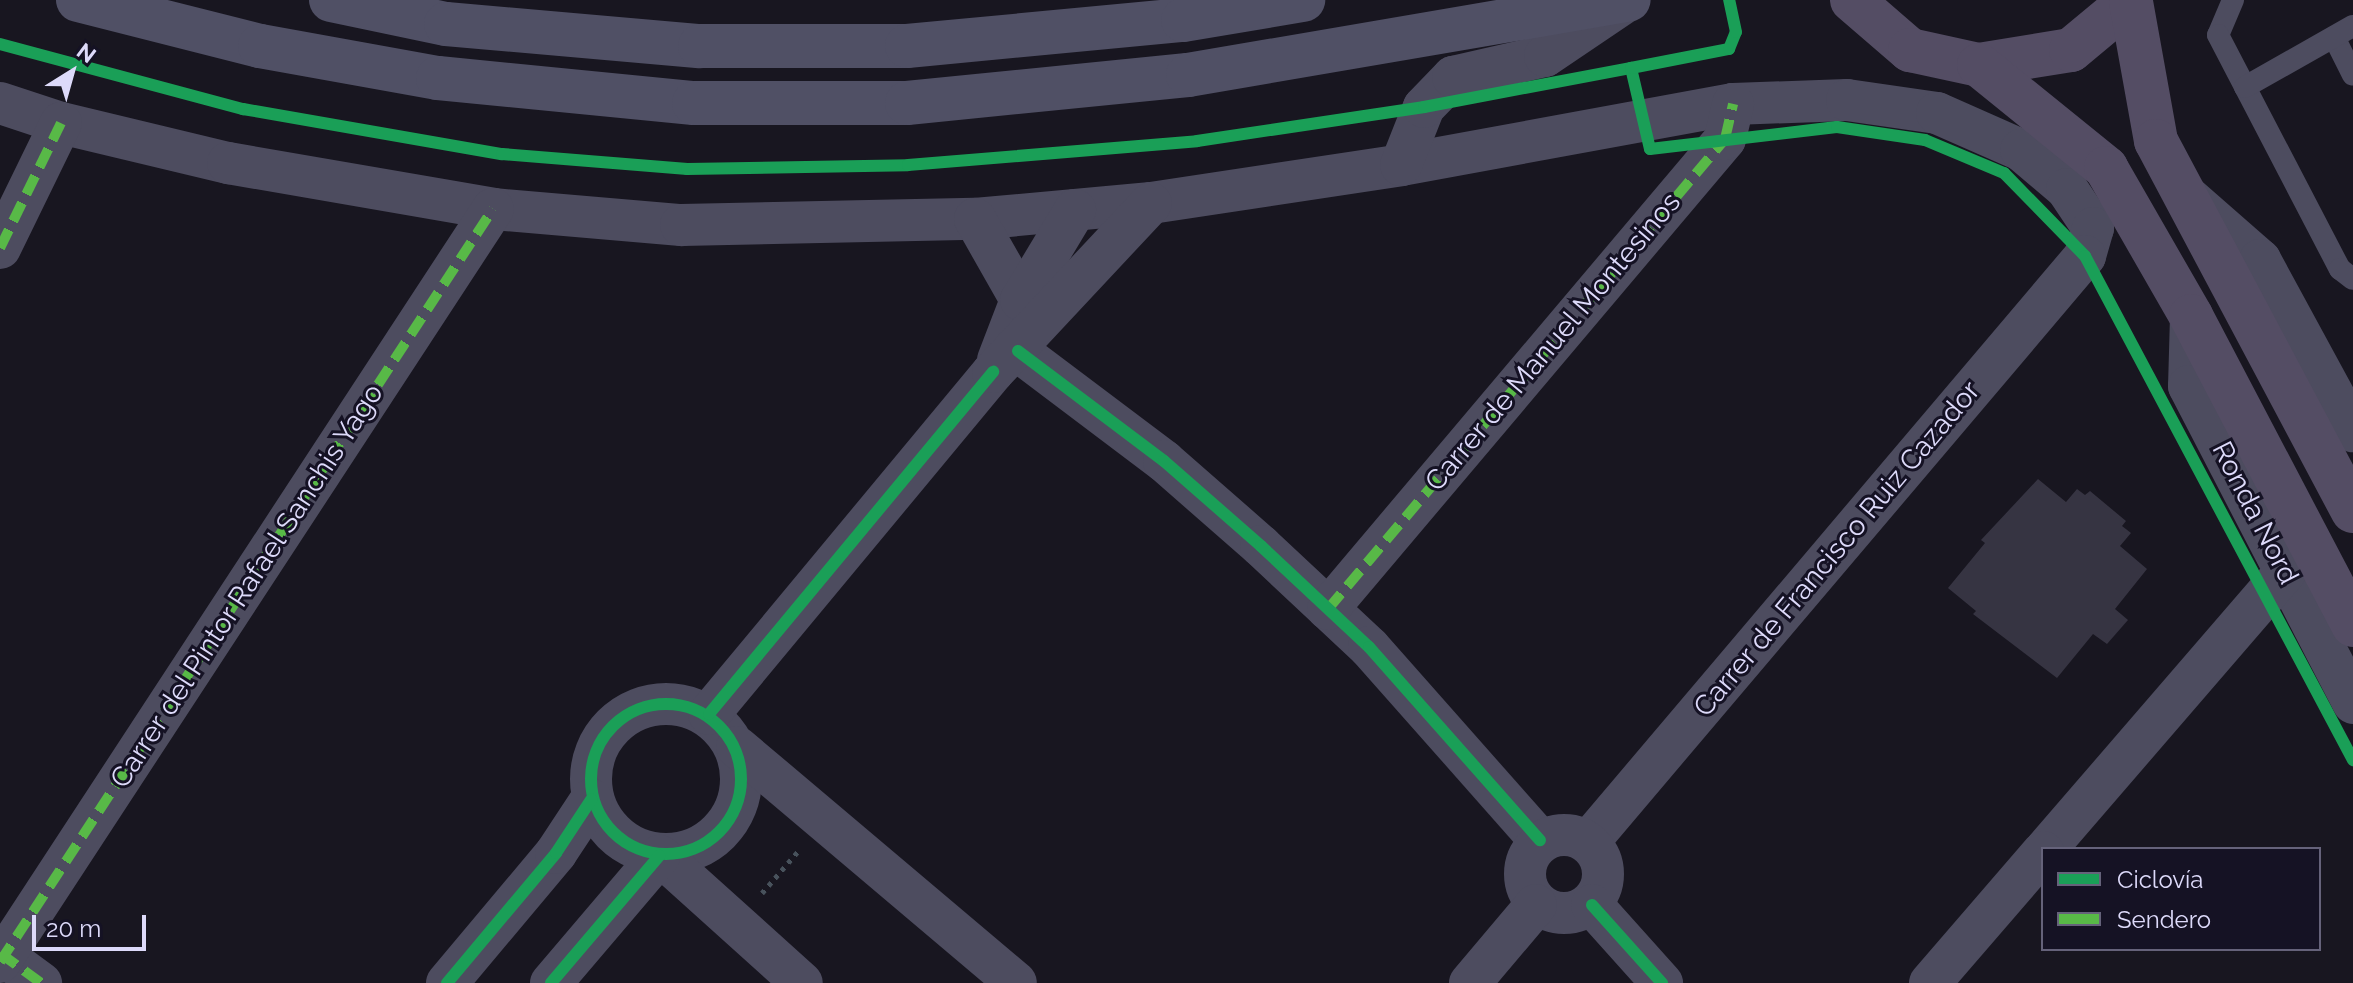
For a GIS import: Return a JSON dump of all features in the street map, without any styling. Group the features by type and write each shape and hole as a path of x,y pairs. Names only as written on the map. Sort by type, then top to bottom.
{"main road":[{"path":"1852,0 1910,50 1979,65 2071,50 2131,1 2156,141 2353,511"},
{"name":"Ronda Nord","path":"1979,65 2106,168 2191,316 2353,625"}],"street":[{"path":"78,0 260,46 438,78 694,103 907,103 1188,75 1629,0"},
{"path":"331,0 446,24 700,46 907,46 1183,20 1303,0"},
{"path":"1401,165 1424,107 1453,77 1545,56 1629,0"},
{"name":"Carrer de Francisco Ruiz Cazador","path":"1589,841 2085,256 2093,228 2067,189 2007,144 1937,113 1847,100 1733,104"},
{"path":"0,103 61,123 228,163 493,209 681,225 975,219 1151,203 1401,165 1733,104"},
{"name":"Carrer de Manuel Montesinos","path":"1328,609 1725,139 1733,104"},
{"path":"0,248 61,123"},
{"path":"2185,194 2260,260 2349,411"},
{"path":"709,714 1006,362 1151,203"},
{"name":"Carrer del Pintor Rafael Sanchis Yago","path":"1,957 493,209"},
{"path":"1075,210 1079,280"},
{"path":"1006,362 1021,300 1075,210"},
{"path":"975,219 1021,300"},
{"name":"Ronda Nord","path":"2191,316 2189,386 2353,703"},
{"path":"1006,362 1164,461 1369,647 1540,840"},
{"path":"2047,847 2286,571"},
{"path":"447,983 556,853 591,800 592,754 620,716 664,701 709,714 737,747 1016,983"},
{"path":"551,983 660,857 712,842 741,799 737,747"},
{"path":"591,800 617,839 660,857 733,925 802,983"},
{"path":"1565,833 1589,841 1606,873 1592,905 1563,916 1536,905 1522,871 1540,840 1565,833"},
{"path":"1930,983 2041,854"},
{"path":"1470,983 1536,905"},
{"path":"1592,905 1662,983"},
{"path":"1,957 41,983"}],"lane":[{"path":"2233,0 2218,35 2340,269 2353,279"},
{"path":"2245,87 2343,31 2353,75"}],"path":[{"path":"733,925 825,821"}],"building":[{"path":"2038,479 2066,502 2077,489 2085,495 2090,491 2126,521 2122,526 2131,533 2120,546 2147,569 2115,609 2128,620 2107,644 2093,634 2057,678 1973,614 1976,611 1948,588 1985,543 1981,540"}],"marked path":[{"path":"1328,609 1725,139 1733,104"},
{"path":"0,248 61,123"},
{"path":"0,962 493,209"},
{"path":"0,953 41,983"}],"cycle path":[{"path":"1631,68 1729,49 1736,32 1729,0"},
{"path":"0,44 243,109 502,154 687,169 908,165 1197,141 1424,107 1631,68 1650,149 1837,127 1925,140 2004,173 2085,256 2353,760"},
{"path":"1018,351 1164,461 1369,647 1540,840"},
{"path":"709,714 993,372"},
{"path":"666,704 695,709 719,726 736,750 741,779 736,808 719,832 695,849 666,854 637,849 613,832 596,808 591,779 596,750 613,726 637,709 666,704"},
{"path":"447,983 556,853 591,800"},
{"path":"551,983 659,856"},
{"path":"1592,905 1662,983"}]}
